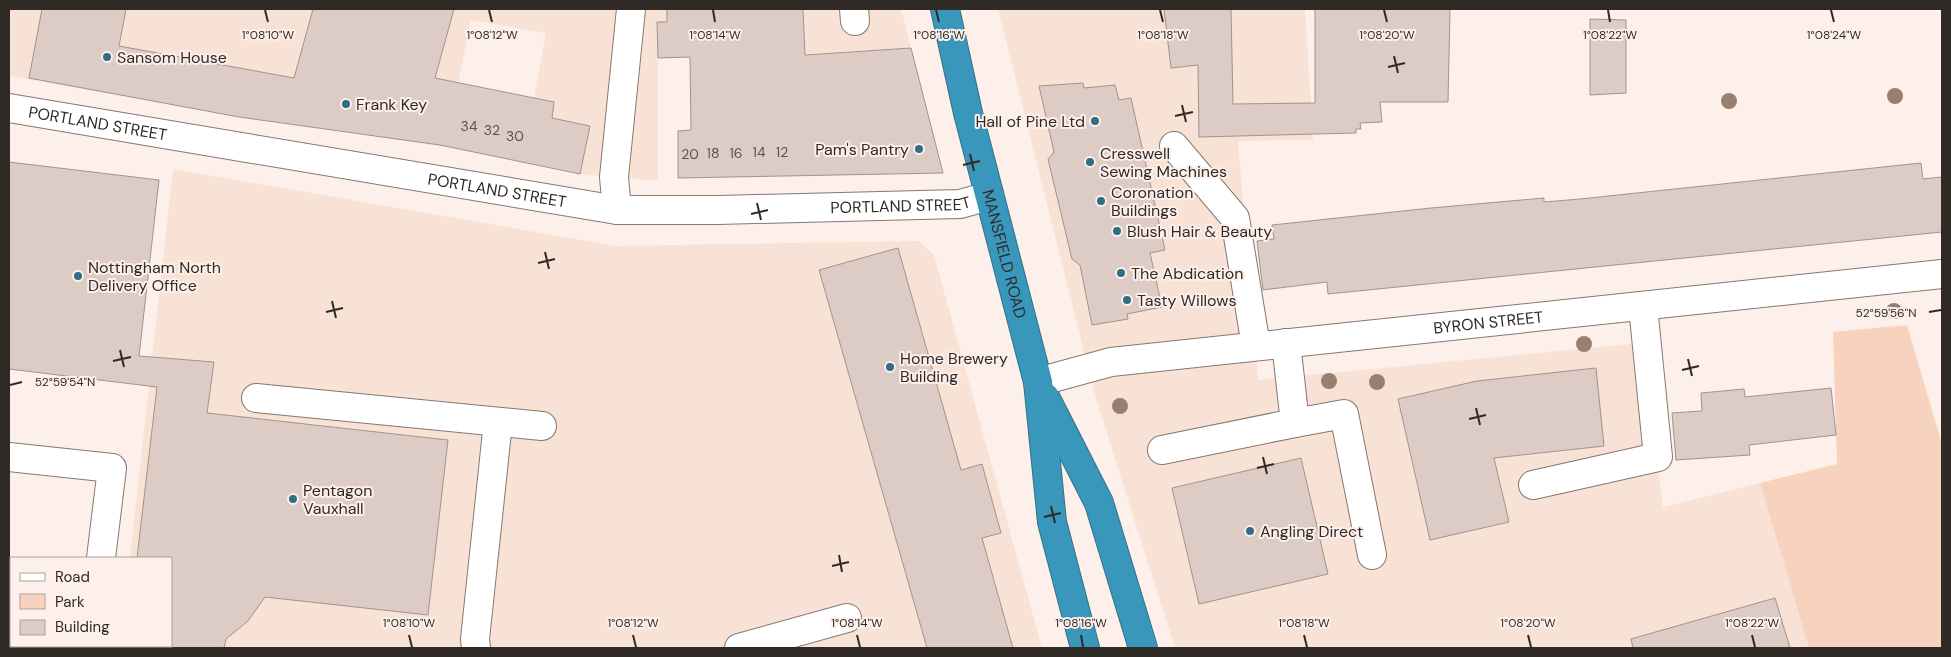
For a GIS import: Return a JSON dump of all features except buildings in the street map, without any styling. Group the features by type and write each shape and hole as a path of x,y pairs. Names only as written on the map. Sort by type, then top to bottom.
{"highway":[{"name":"MANSFIELD ROAD","path":"945,9 968,113 1038,382 1052,522 1085,648"},
{"name":"MANSFIELD ROAD","path":"1038,382 1099,503 1143,648"}],"street":[{"path":"617,210 614,178 631,9"},
{"name":"PORTLAND STREET","path":"9,108 617,210 718,210 960,204 989,196"},
{"path":"1174,146 1235,218 1256,346"},
{"name":"BYRON STREET","path":"1038,382 1111,362 1942,274"},
{"path":"1533,485 1658,457 1643,306"},
{"path":"1286,344 1295,423"},
{"path":"256,398 542,426"},
{"path":"1162,450 1344,414 1372,554"},
{"path":"476,648 475,640 498,422"},
{"path":"9,456 112,468 101,557"},
{"path":"739,648 847,618"}],"shaded area":[{"name":"Frank Key","path":"9,9 901,9 911,48 785,55 658,58 658,181 580,174 522,162 546,33 471,20 445,147 235,116 119,47 110,94 9,76"},
{"path":"998,9 1305,9 1313,140 1238,141 1258,380 1642,343 1663,507 1760,483 1809,648 1175,648 1095,395"},
{"path":"173,169 616,246 919,241 934,255 1042,648 120,648 172,647 172,557 130,557"},
{"path":"9,594 10,647 71,647 71,648 9,648"}],"green space":[{"path":"1907,325 1942,444 1942,648 1809,648 1760,483 1837,464 1833,332"}],"place":[{"name":"Sansom House","path":"107,57"},
{"name":"Frank Key","path":"346,104"},
{"name":"Hall of Pine Ltd","path":"1095,121"},
{"name":"Pam's Pantry","path":"919,149"},
{"name":"Cresswell Sewing Machines","path":"1090,162"},
{"name":"Coronation Buildings","path":"1101,201"},
{"name":"Blush Hair & Beauty","path":"1117,231"},
{"name":"The Abdication","path":"1121,273"},
{"name":"Nottingham North Delivery Office","path":"78,276"},
{"name":"Tasty Willows","path":"1127,300"},
{"name":"Home Brewery Building","path":"890,367"},
{"name":"Pentagon Vauxhall","path":"293,499"},
{"name":"Angling Direct","path":"1250,531"}]}
